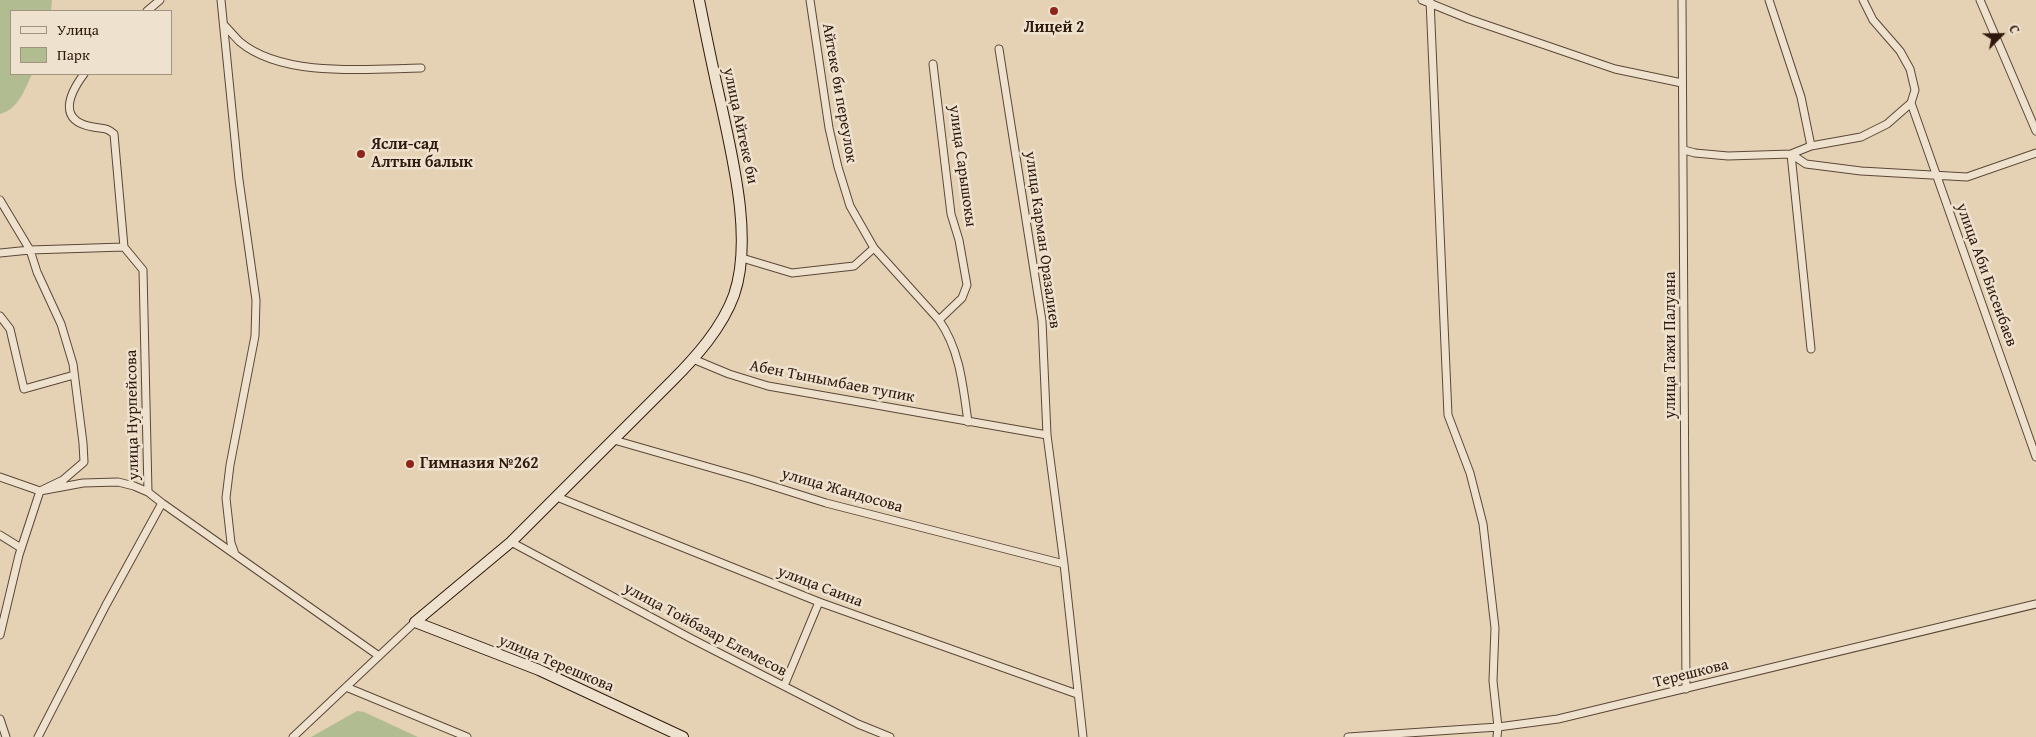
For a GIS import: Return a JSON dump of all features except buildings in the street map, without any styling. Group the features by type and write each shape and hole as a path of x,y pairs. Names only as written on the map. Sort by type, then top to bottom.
{"street":[{"path":"148,10 160,0"},
{"path":"221,0 239,180 256,300 255,336 230,465 226,498 231,543 235,554"},
{"name":"улица Айтеке би","path":"415,622 511,542 614,440 693,359 723,318 734,295 742,258 738,188 699,0"},
{"name":"Айтеке би переулок","path":"810,0 828,128 850,206 874,248 939,320 954,345 968,422"},
{"path":"1422,0 1615,69 1682,83"},
{"name":"улица Тажи Палуана","path":"1682,0 1686,689"},
{"path":"1769,0 1801,97 1811,146"},
{"name":"улица Аби Бисенбаев","path":"1863,0 1873,20 1900,51 1910,69 1915,90 1911,104 2036,457"},
{"path":"1980,0 2036,131"},
{"path":"1430,2 1448,415 1470,472 1483,524 1495,628 1493,681 1498,727 1497,737"},
{"path":"224,25 241,43 264,56 288,64 314,69 421,68"},
{"name":"улица Карман Оразалиев","path":"999,50 1042,321 1047,435 1064,564 1083,737"},
{"name":"улица Сарышокы","path":"934,64 951,214 959,240 967,285 962,298 939,320"},
{"path":"0,253 30,250 124,247 114,134 106,128 93,127 76,122 70,113 69,103 73,89 83,75"},
{"path":"1684,150 1728,156 1791,154 1811,146 1861,137 1887,124 1911,104"},
{"path":"1791,154 1806,164 1861,171 1937,177 1967,177 2036,153"},
{"path":"1791,154 1811,350"},
{"path":"0,200 30,250 61,324 74,375 84,462 63,480 40,491 21,548 0,635"},
{"name":"улица Нурпейсова","path":"124,247 143,270 148,492 379,656"},
{"path":"742,258 792,273 854,266 874,248"},
{"path":"0,316 10,329 24,389 74,375"},
{"name":"Абен Тынымбаев тупик","path":"693,359 729,374 768,386 1047,435"},
{"name":"улица Жандосова","path":"614,440 826,503 1064,564"},
{"path":"1,479 40,491 83,483 118,482 148,492"},
{"name":"улица Саина","path":"557,497 820,602 1077,694"},
{"path":"38,737 106,605 162,503"},
{"path":"0,535 21,548"},
{"name":"улица Тойбазар Елемесов","path":"511,542 690,638 858,724 890,737"},
{"path":"784,686 820,602"},
{"name":"Терешкова","path":"1348,737 1498,727 1558,719 2036,604"},
{"path":"293,737 415,622"},
{"name":"улица Терешкова","path":"415,622 539,670 683,737"},
{"path":"346,687 468,737"},
{"path":"0,719 6,737"}],"green space":[{"path":"0,0 52,0 51,10 10,10 10,75 32,75 16,104 0,114"},
{"path":"357,711 364,712 418,737 311,737"}],"place":[{"name":"Лицей 2","path":"1054,11"},
{"name":"Ясли-сад Алтын балык","path":"361,154"},
{"name":"Гимназия №262","path":"410,464"}]}
